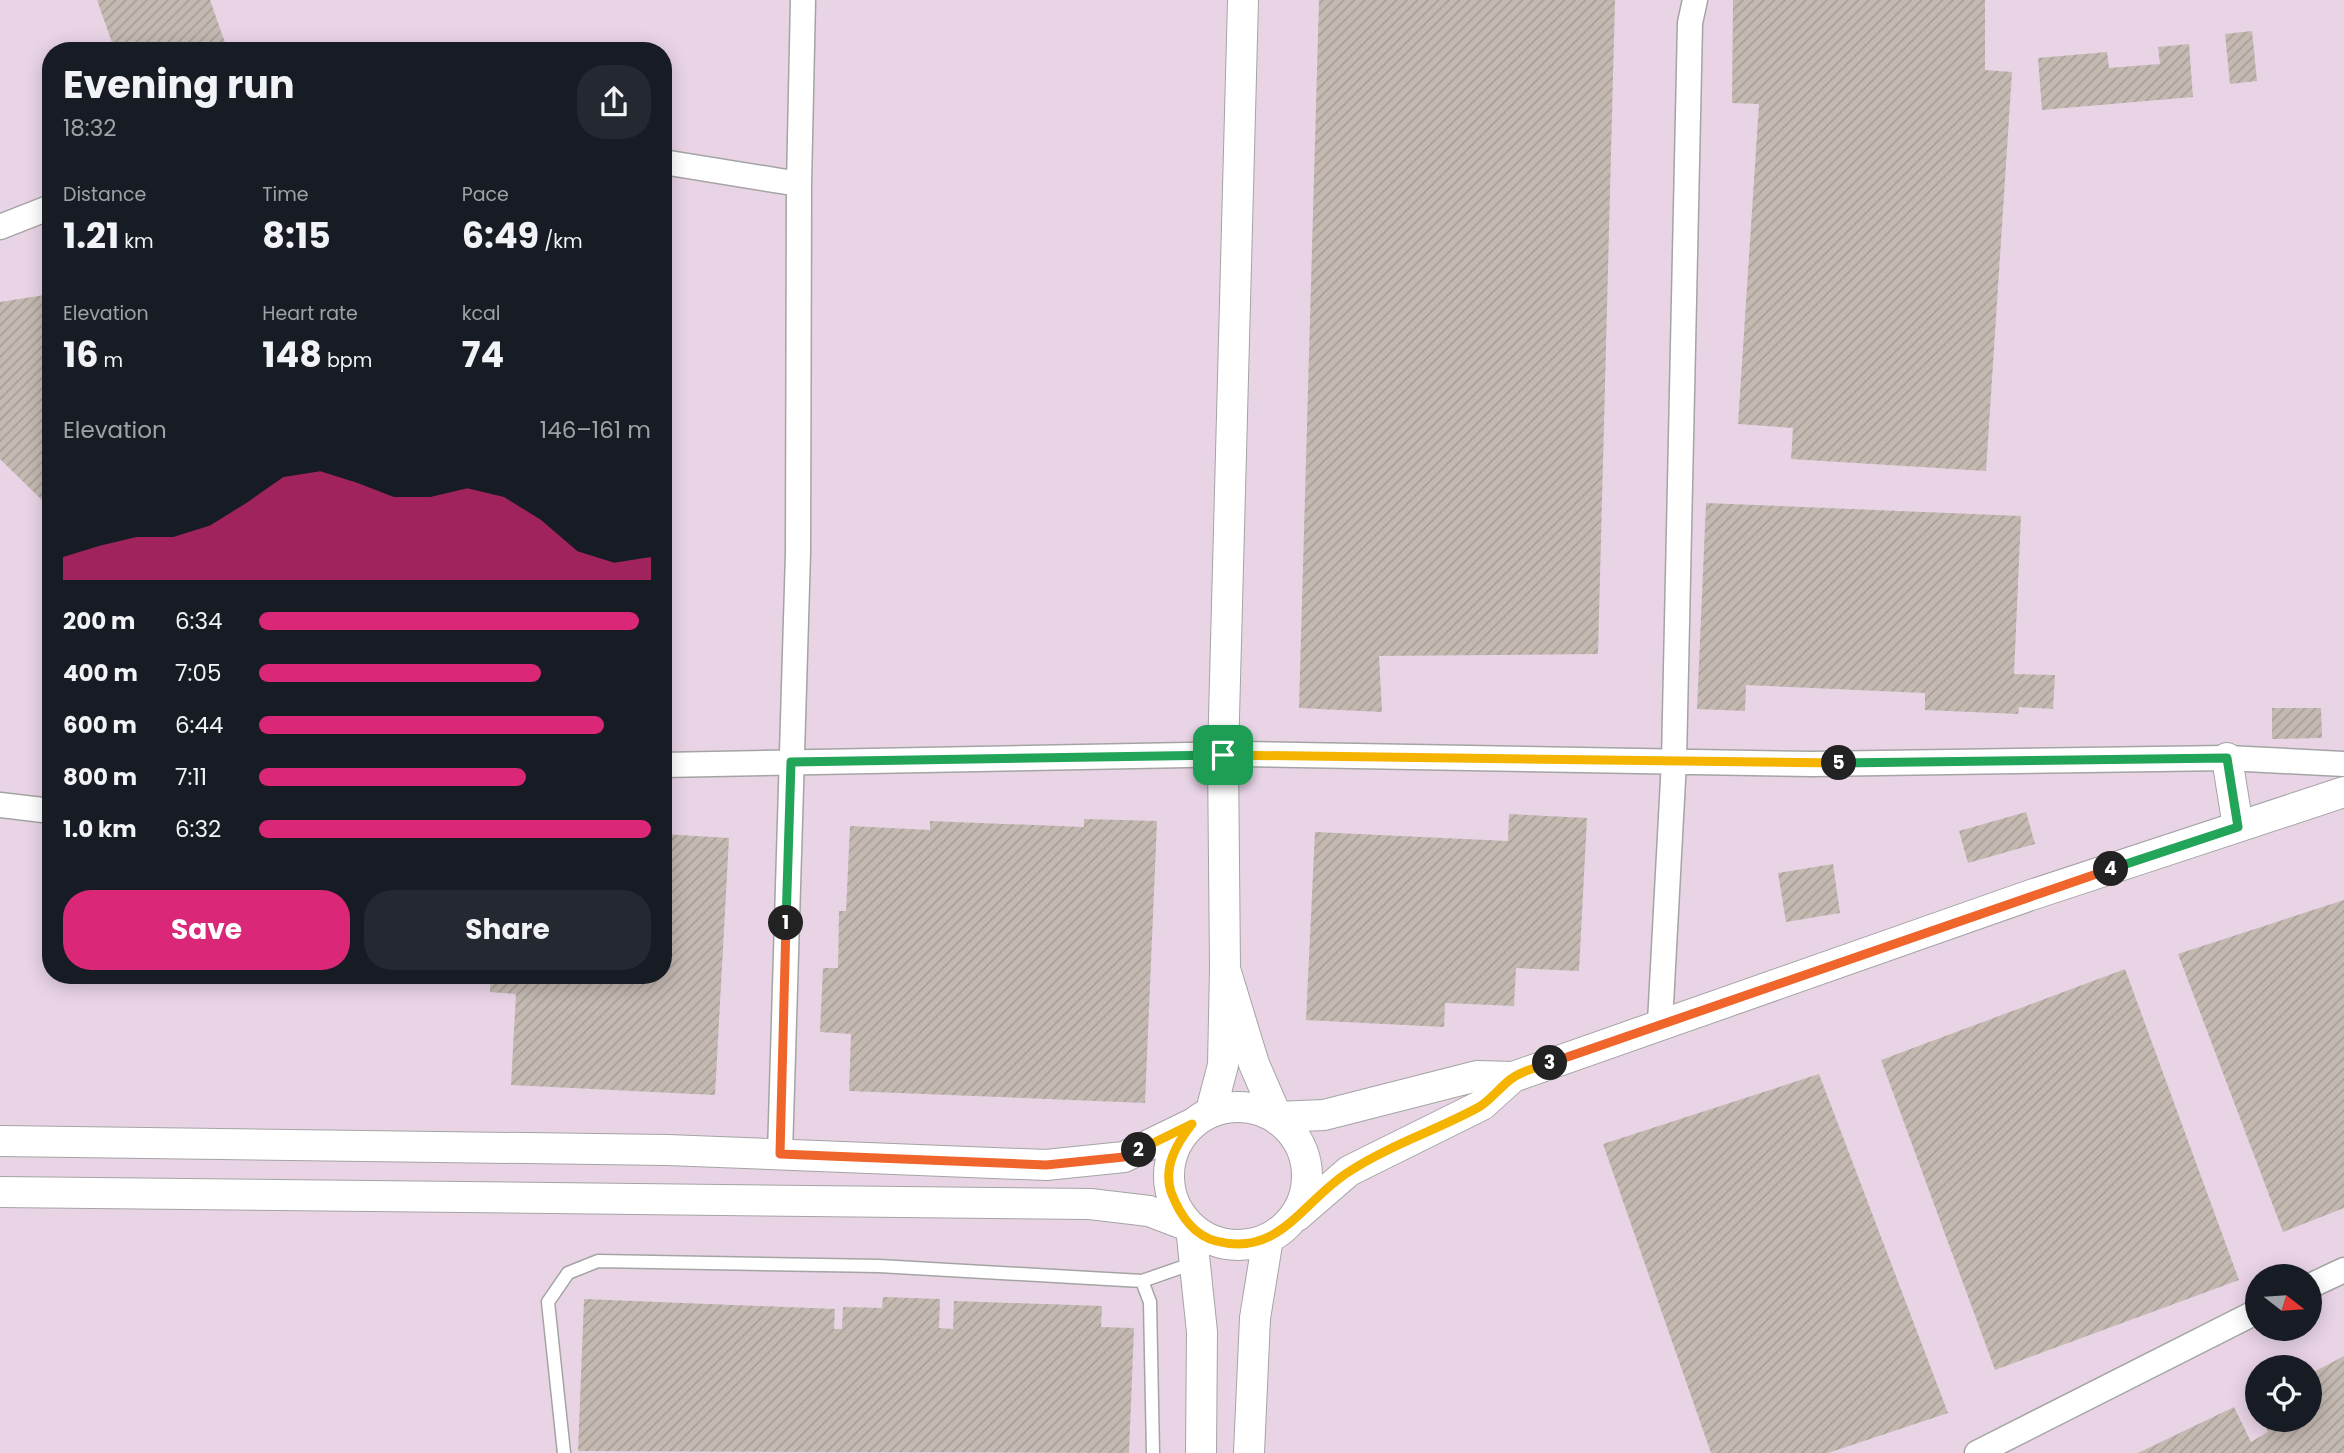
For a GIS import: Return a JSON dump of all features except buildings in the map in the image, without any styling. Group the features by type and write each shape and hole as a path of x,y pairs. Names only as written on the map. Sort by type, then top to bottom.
{"street":[{"path":"780,1154 798,553 799,184 803,0"},
{"path":"1201,1453 1202,1332 1191,1227 1177,1208 1170,1186 1170,1164 1177,1142 1201,1117 1223,1065 1223,755 1243,0"},
{"path":"1660,1023 1674,761 1690,23 1695,0"},
{"path":"672,163 799,184"},
{"path":"0,227 42,211"},
{"path":"672,765 1223,755 1812,764 2227,758 2344,764"},
{"path":"2227,758 2238,827"},
{"path":"1277,1117 1324,1115 1477,1076 1513,1077 1660,1023 2344,792"},
{"path":"0,805 42,810"},
{"path":"1225,969 1254,1064 1277,1117"},
{"path":"0,1192 1090,1204 1149,1211 1191,1227 1210,1239 1232,1245 1255,1244 1268,1238 1293,1219 1349,1171 1482,1105 1513,1077"},
{"path":"0,1141 667,1150 1046,1165 1124,1157 1201,1117 1233,1106 1256,1108 1277,1117 1294,1133 1305,1154 1308,1176 1304,1199 1293,1219"},
{"path":"1249,1453 1255,1318 1268,1238"},
{"path":"2322,1280 2344,1270"},
{"path":"1977,1453 2245,1318"}],"lane":[{"path":"564,1453 548,1302 568,1273 598,1261 879,1266 1142,1281 1194,1263"},
{"path":"1142,1281 1150,1301 1153,1453"}],"shaded area":[{"path":"0,0 2344,0 2344,1453 0,1453"}],"route":[{"path":"1223,755 1812,764 2227,758 2238,827 1938,927 1513,1077 1482,1105 1349,1171 1276,1234 1255,1244 1232,1245 1210,1239 1191,1227 1177,1208 1170,1186 1170,1164 1177,1142 1192,1124 1124,1157 1046,1165 780,1154 791,762 1223,755"}]}
